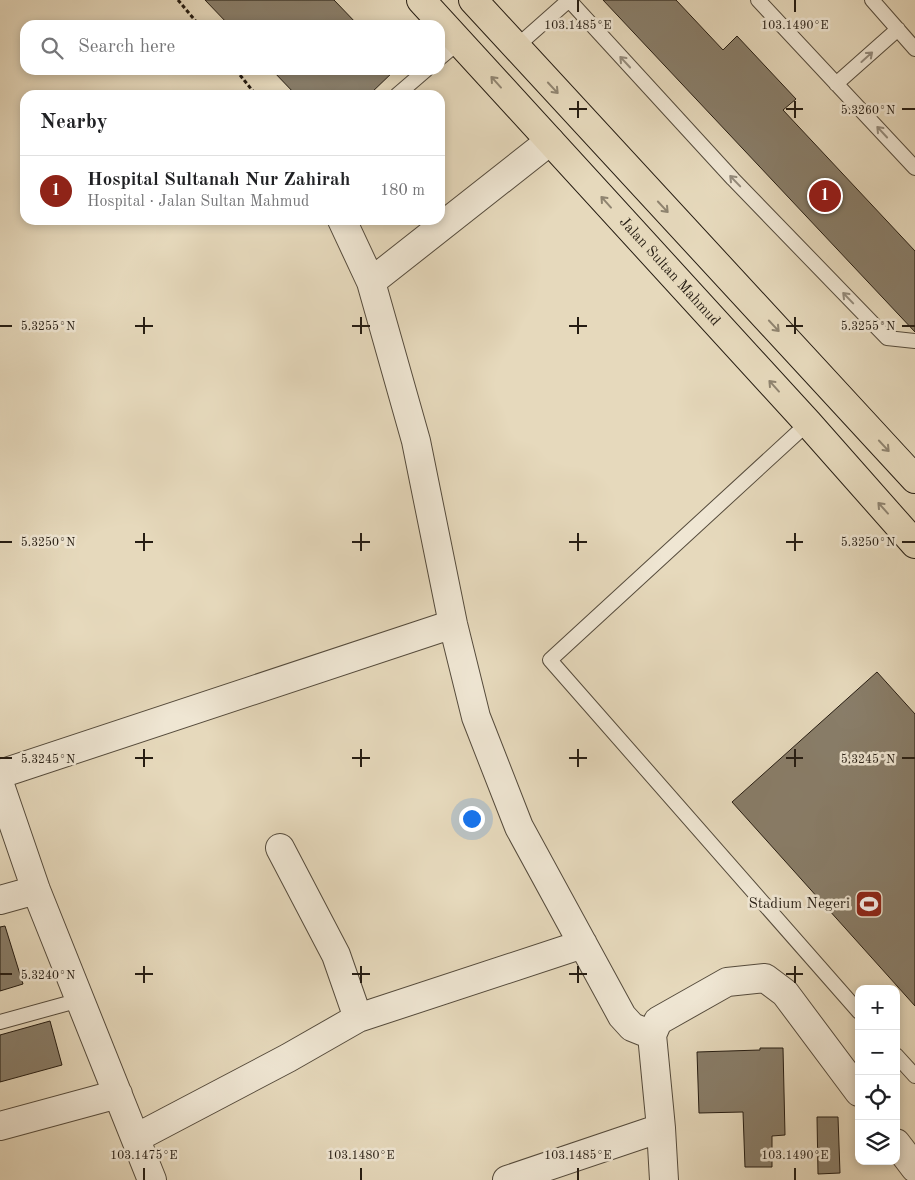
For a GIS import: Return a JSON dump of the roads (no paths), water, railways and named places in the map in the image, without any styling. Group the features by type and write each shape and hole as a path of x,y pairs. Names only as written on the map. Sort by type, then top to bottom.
{"main road":[{"name":"Jalan Sultan Mahmud","path":"422,0 433,20"},
{"path":"473,0 915,479"},
{"name":"Jalan Sultan Mahmud","path":"450,50 550,141 915,544"}],"street":[{"path":"445,223 550,141"},
{"path":"344,225 370,282 416,441 453,624 476,717 519,827 622,1016 632,1027 652,1036"},
{"path":"370,282 443,225"},
{"path":"0,774 453,624"},
{"path":"0,785 36,890 152,1180"},
{"path":"280,848 336,955 358,1018"},
{"path":"0,900 36,890"},
{"path":"136,1138 288,1058 358,1018 583,944"},
{"path":"664,1180 652,1036 658,1021 727,982 765,978 785,993 855,1087"},
{"path":"0,1126 118,1094"},
{"path":"507,1180 661,1128"},
{"path":"900,1148 915,1168"}],"lane":[{"path":"516,47 569,0 733,179 887,338 915,341"},
{"path":"758,0 915,168"},
{"path":"872,0 915,49"},
{"path":"836,84 898,29"},
{"path":"403,90 420,75"},
{"path":"808,424 550,660 855,1007"},
{"path":"0,1022 80,1000"},
{"path":"900,1059 915,1076"}],"place":[{"name":"Hospital Sultanah Nur Zahirah","path":"825,196"},
{"name":"Stadium Negeri","path":"869,904"}]}
